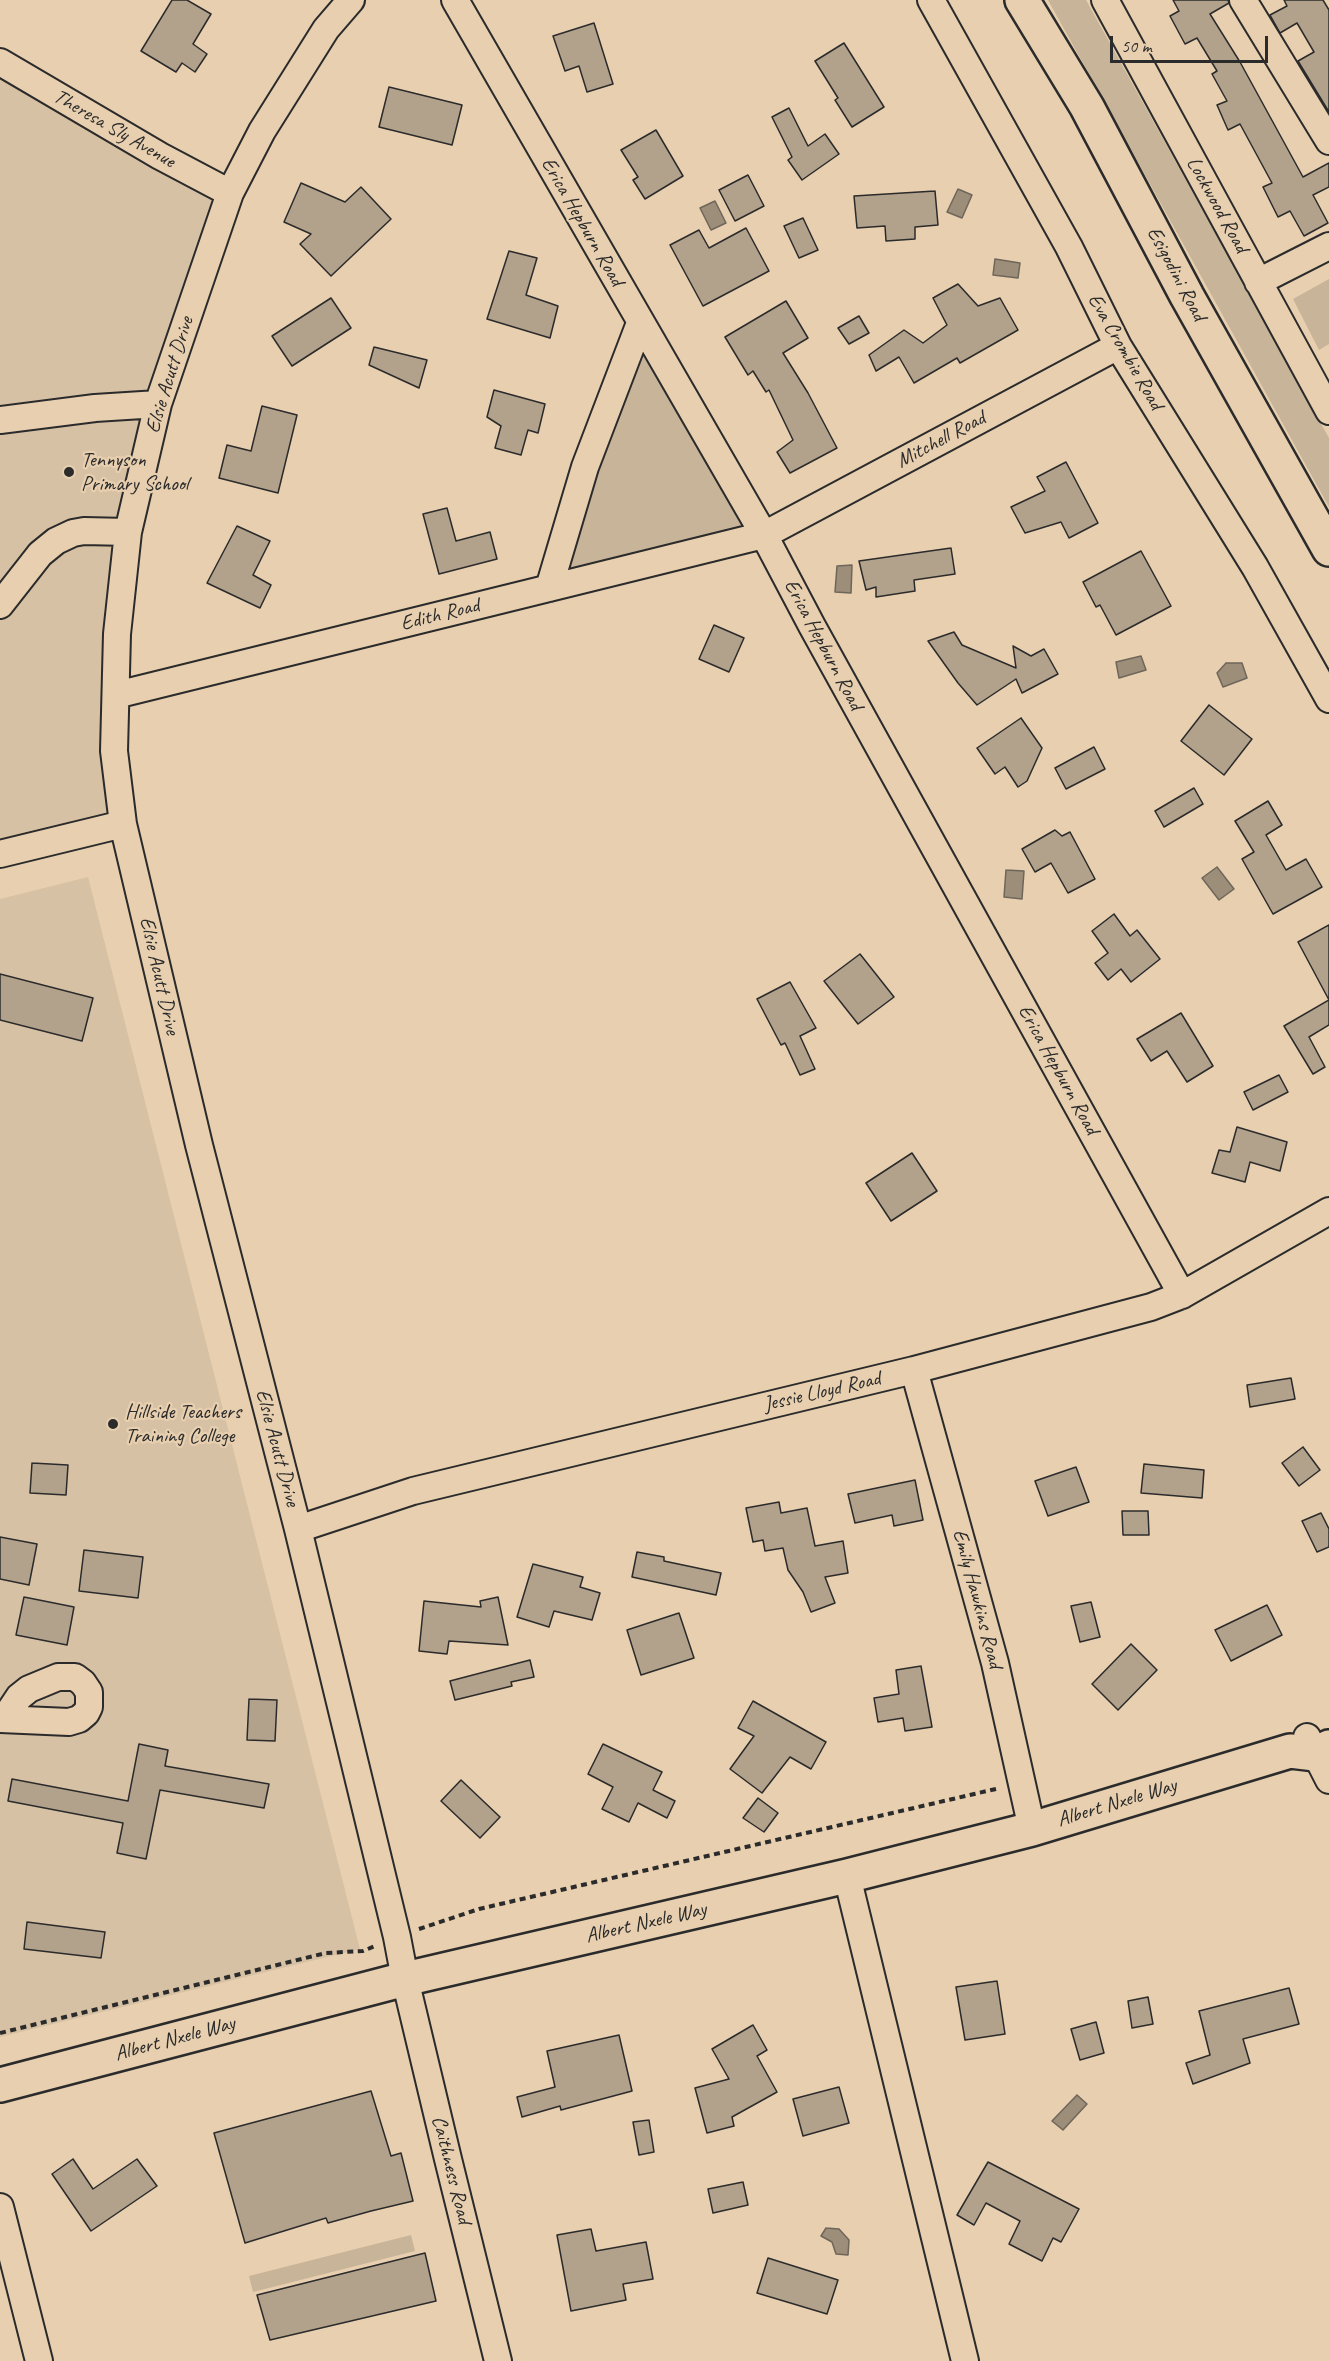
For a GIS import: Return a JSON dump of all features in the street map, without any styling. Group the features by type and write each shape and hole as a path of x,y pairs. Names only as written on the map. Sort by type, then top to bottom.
{"main road":[{"name":"Esigodini Road","path":"1022,0 1087,107 1187,296 1329,549"},
{"name":"Albert Nxele Way","path":"0,2085 405,1979 847,1876 1032,1829 1317,1749"}],"street":[{"name":"Elsie Acutt Drive","path":"351,0 326,29 261,131 230,193 158,404 128,532 117,634 114,751 123,824 199,1145 298,1529 397,1937 405,1979"},
{"name":"Erica Hepburn Road","path":"455,0 764,535 1182,1295"},
{"name":"Eva Crombie Road","path":"932,0 1063,237 1118,346 1255,567 1329,699"},
{"name":"Lockwood Road","path":"1105,0 1329,411"},
{"path":"1243,0 1329,141"},
{"name":"Theresa Sly Avenue","path":"0,62 160,156 230,193"},
{"path":"1258,282 1329,246"},
{"path":"549,588 585,467 640,323"},
{"name":"Mitchell Road","path":"764,535 1118,346"},
{"path":"0,420 95,408 158,404"},
{"path":"0,605 40,554 56,540 84,531 128,532"},
{"name":"Edith Road","path":"116,695 764,535"},
{"path":"0,854 123,824"},
{"name":"Jessie Lloyd Road","path":"298,1529 413,1491 914,1370 1134,1312 1182,1295 1329,1211"},
{"name":"Emily Hawkins Road","path":"914,1370 995,1663 1032,1829"},
{"path":"847,1876 965,2361"},
{"name":"Caithness Road","path":"405,1979 498,2361"},
{"path":"0,2207 39,2361"}],"path":[{"path":"0,2032 326,1953 363,1951 479,1909 1022,1783"}],"shaded area":[{"path":"1048,0 1086,0 1329,438 1329,507"},
{"name":"Tennyson Primary School","path":"0,69 221,197 123,536 119,820 0,849"},
{"path":"958,189 972,195 962,218 947,212"},
{"path":"715,201 726,223 711,230 700,208"},
{"path":"995,259 1020,263 1018,278 993,275"},
{"path":"1329,279 1329,344 1319,350 1293,299"},
{"path":"642,341 755,530 558,579"},
{"path":"852,565 851,593 835,592 837,566"},
{"path":"1141,656 1146,670 1119,678 1116,662"},
{"path":"1226,663 1242,663 1247,678 1223,687 1217,673"},
{"path":"1217,867 1234,889 1219,900 1202,878"},
{"path":"1006,870 1024,871 1022,899 1004,897"},
{"name":"Hillside Teachers Training College","path":"88,877 360,1949 0,2037 0,899"},
{"path":"1077,2095 1087,2104 1063,2130 1052,2121"},
{"path":"826,2228 839,2229 849,2240 848,2255 836,2254 832,2242 821,2236"},
{"path":"411,2235 415,2251 253,2292 249,2276"}],"building":[{"path":"172,0 187,0 211,14 193,44 207,54 195,72 182,63 176,72 141,51"},
{"path":"1173,0 1228,0 1229,3 1210,14 1240,62 1303,177 1329,163 1329,187 1313,195 1328,223 1304,236 1290,211 1278,217 1263,187 1272,183 1240,124 1228,130 1217,105 1227,101 1212,74 1217,71 1197,38 1185,44 1170,16 1179,11"},
{"path":"1284,0 1323,0 1329,10 1329,112 1298,61 1314,52 1297,23 1280,33 1270,15 1287,6"},
{"path":"594,23 613,84 587,92 579,66 565,71 553,36"},
{"path":"844,43 884,107 852,127 835,100 838,98 815,61"},
{"path":"389,87 462,105 452,145 379,127"},
{"path":"789,108 808,146 825,134 839,154 802,180 788,160 792,157 772,117"},
{"path":"656,130 683,176 645,199 633,180 638,177 621,150"},
{"path":"748,175 764,206 735,221 719,190"},
{"path":"301,183 345,202 361,187 391,219 331,276 300,244 311,234 284,222"},
{"path":"935,191 938,225 915,227 915,239 886,241 885,226 857,228 854,196"},
{"path":"803,218 818,250 799,258 784,226"},
{"path":"746,228 769,271 703,306 670,245 699,230 709,248"},
{"path":"509,251 537,258 526,295 558,306 550,338 487,319"},
{"path":"958,284 978,306 1000,298 1018,330 960,363 957,358 914,383 899,357 876,371 869,355 904,330 923,343 947,325 933,298"},
{"path":"331,298 351,328 292,366 272,336"},
{"path":"786,301 808,338 783,353 808,393 837,448 790,473 777,452 793,440 769,390 766,392 753,371 748,375 725,337"},
{"path":"859,316 869,333 849,344 838,328"},
{"path":"374,347 427,360 419,388 369,365"},
{"path":"494,390 545,404 538,433 528,430 521,455 495,448 501,426 487,417"},
{"path":"262,406 297,415 278,493 219,478 227,445 251,451"},
{"path":"1066,462 1098,523 1069,538 1061,522 1025,533 1011,507 1045,491 1037,477"},
{"path":"447,508 456,541 490,532 497,559 439,574 423,514"},
{"path":"237,526 270,541 253,575 271,585 260,608 207,583"},
{"path":"951,548 955,574 914,580 915,591 876,597 876,587 866,590 859,561"},
{"path":"1141,551 1171,606 1116,635 1100,605 1096,607 1083,582"},
{"path":"714,625 744,638 729,672 699,659"},
{"path":"954,632 962,645 1016,668 1013,646 1031,656 1044,649 1058,674 1022,693 1016,679 977,705 928,641"},
{"path":"1209,705 1252,739 1224,775 1181,741"},
{"path":"1021,718 1042,748 1027,781 1018,787 1005,767 995,774 977,748"},
{"path":"1094,747 1105,769 1066,789 1055,768"},
{"path":"1194,788 1203,804 1164,827 1155,811"},
{"path":"1268,801 1282,825 1266,835 1286,870 1306,859 1322,887 1273,914 1242,859 1254,852 1235,821"},
{"path":"1055,830 1062,836 1070,832 1095,879 1068,893 1051,863 1035,872 1022,849"},
{"path":"1114,914 1130,936 1137,930 1160,959 1131,982 1121,969 1108,980 1095,963 1108,953 1092,931"},
{"path":"1329,925 1329,1000 1298,942"},
{"path":"860,954 894,997 858,1024 824,981"},
{"path":"0,974 93,998 82,1041 0,1020"},
{"path":"790,982 816,1028 800,1036 815,1069 800,1075 785,1043 781,1045 757,999"},
{"path":"1329,1000 1329,1025 1309,1037 1325,1067 1313,1074 1284,1026"},
{"path":"1181,1013 1213,1066 1187,1082 1167,1051 1151,1061 1137,1039"},
{"path":"1279,1075 1288,1092 1253,1110 1244,1092"},
{"path":"1237,1127 1287,1142 1280,1171 1250,1162 1245,1182 1212,1173 1219,1150 1230,1152"},
{"path":"912,1153 937,1191 891,1221 866,1183"},
{"path":"1291,1378 1295,1399 1250,1407 1247,1385"},
{"path":"1303,1447 1320,1470 1299,1486 1282,1463"},
{"path":"32,1463 68,1465 66,1495 30,1493"},
{"path":"1144,1464 1204,1470 1202,1498 1141,1493"},
{"path":"1076,1467 1089,1502 1048,1516 1035,1481"},
{"path":"915,1480 923,1520 894,1526 892,1515 855,1523 848,1494"},
{"path":"779,1502 781,1513 807,1508 815,1546 843,1541 848,1573 825,1577 835,1603 811,1612 803,1592 788,1570 783,1548 765,1551 763,1540 753,1542 746,1508"},
{"path":"1122,1511 1148,1511 1149,1535 1123,1535"},
{"path":"1321,1513 1329,1529 1329,1547 1317,1552 1302,1521"},
{"path":"0,1537 37,1544 29,1585 0,1579"},
{"path":"84,1550 143,1557 138,1598 79,1591"},
{"path":"637,1552 664,1557 664,1561 721,1573 716,1595 632,1577"},
{"path":"533,1564 583,1577 580,1587 600,1593 592,1620 554,1611 549,1627 517,1617"},
{"path":"24,1597 74,1607 67,1645 16,1635"},
{"path":"498,1597 508,1645 449,1641 447,1654 419,1651 424,1601 481,1607 480,1601"},
{"path":"1091,1602 1100,1637 1080,1642 1071,1606"},
{"path":"1267,1605 1282,1635 1231,1661 1215,1630"},
{"path":"679,1613 694,1658 641,1675 627,1630"},
{"path":"1131,1644 1157,1670 1118,1710 1092,1684"},
{"path":"530,1660 534,1677 511,1682 512,1686 455,1700 450,1681"},
{"path":"921,1666 932,1727 905,1731 903,1718 878,1722 874,1698 899,1694 896,1670"},
{"path":"249,1699 277,1700 275,1741 247,1740"},
{"path":"753,1701 826,1742 811,1769 790,1757 762,1793 730,1769 754,1736 738,1728"},
{"path":"139,1744 168,1750 165,1766 269,1784 264,1808 160,1790 146,1859 117,1853 123,1823 8,1801 12,1779 128,1801"},
{"path":"603,1744 662,1772 653,1790 675,1801 667,1818 638,1803 629,1822 602,1809 613,1787 588,1774"},
{"path":"461,1780 500,1817 480,1838 441,1801"},
{"path":"758,1798 778,1813 764,1832 743,1818"},
{"path":"27,1922 105,1932 101,1958 24,1949"},
{"path":"997,1981 1005,2034 965,2040 956,1987"},
{"path":"1289,1988 1299,2024 1243,2039 1250,2063 1193,2084 1186,2063 1210,2055 1199,2011"},
{"path":"1148,1997 1153,2024 1132,2028 1128,2001"},
{"path":"1096,2022 1104,2053 1080,2060 1071,2029"},
{"path":"753,2025 767,2050 757,2056 777,2092 732,2117 734,2126 707,2133 695,2088 729,2079 712,2049"},
{"path":"619,2035 632,2091 561,2110 560,2106 522,2117 517,2097 555,2087 547,2051"},
{"path":"839,2087 849,2123 803,2136 793,2099"},
{"path":"371,2091 391,2156 401,2153 413,2201 328,2223 326,2218 245,2243 214,2133"},
{"path":"649,2120 654,2152 639,2155 633,2122"},
{"path":"73,2159 93,2189 137,2159 157,2186 91,2231 52,2174"},
{"path":"988,2162 1079,2209 1061,2242 1053,2238 1042,2261 1009,2244 1020,2221 986,2203 974,2225 957,2215"},
{"path":"743,2182 748,2205 713,2213 708,2189"},
{"path":"591,2229 596,2251 646,2242 653,2279 623,2284 626,2300 571,2311 557,2235"},
{"path":"425,2253 436,2301 270,2340 257,2295"},
{"path":"768,2258 838,2280 827,2314 757,2293"}],"place":[{"name":"Tennyson Primary School","path":"69,472"},
{"name":"Hillside Teachers Training College","path":"113,1424"}]}
